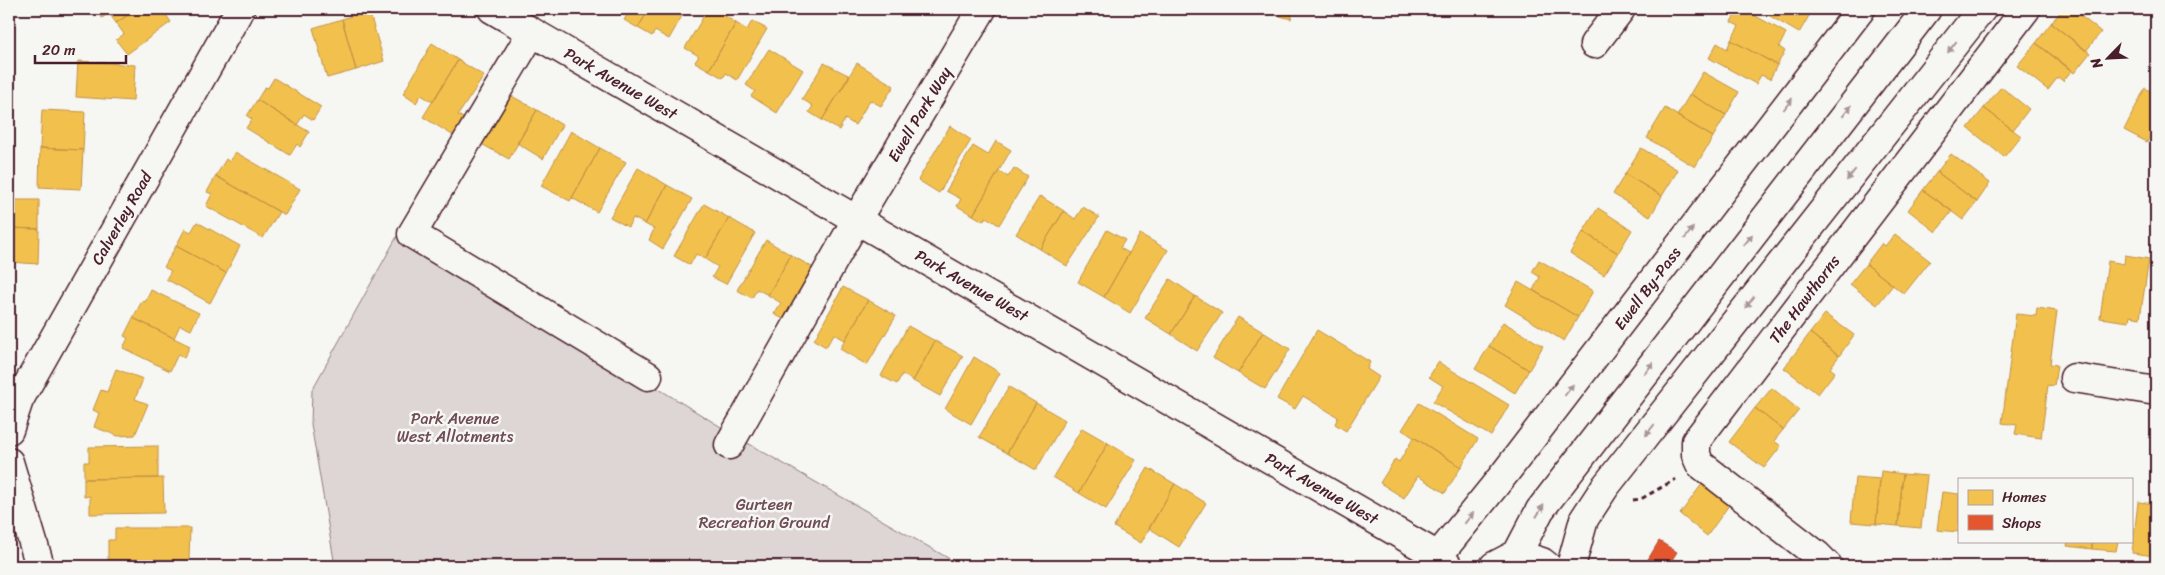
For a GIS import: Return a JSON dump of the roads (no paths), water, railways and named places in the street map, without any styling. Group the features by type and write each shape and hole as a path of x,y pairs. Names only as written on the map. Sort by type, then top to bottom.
{"main road":[{"name":"Calverley Road","path":"9,430 19,400 28,383 240,9"},
{"name":"Park Avenue West","path":"492,9 857,219 1440,563"},
{"name":"Ewell Park Way","path":"729,446 857,219 982,9"},
{"path":"1594,44 1621,9"},
{"name":"Ewell By-Pass","path":"1440,563 1505,473 1861,9"},
{"path":"1505,560 1540,510 1927,9"},
{"path":"1571,566 1584,519 1602,490 1982,9"},
{"name":"The Hawthorns","path":"1828,566 1817,555 1700,464 1696,455 1696,441 2026,9"},
{"path":"532,32 412,234 648,376"},
{"path":"2074,378 2156,391"},
{"path":"9,462 40,566"},
{"path":"1505,560 1542,562 1547,566"}],"park label":[{"name":"Park Avenue West Allotments","path":"455,427"},
{"name":"Gurteen Recreation Ground","path":"764,513"}]}
